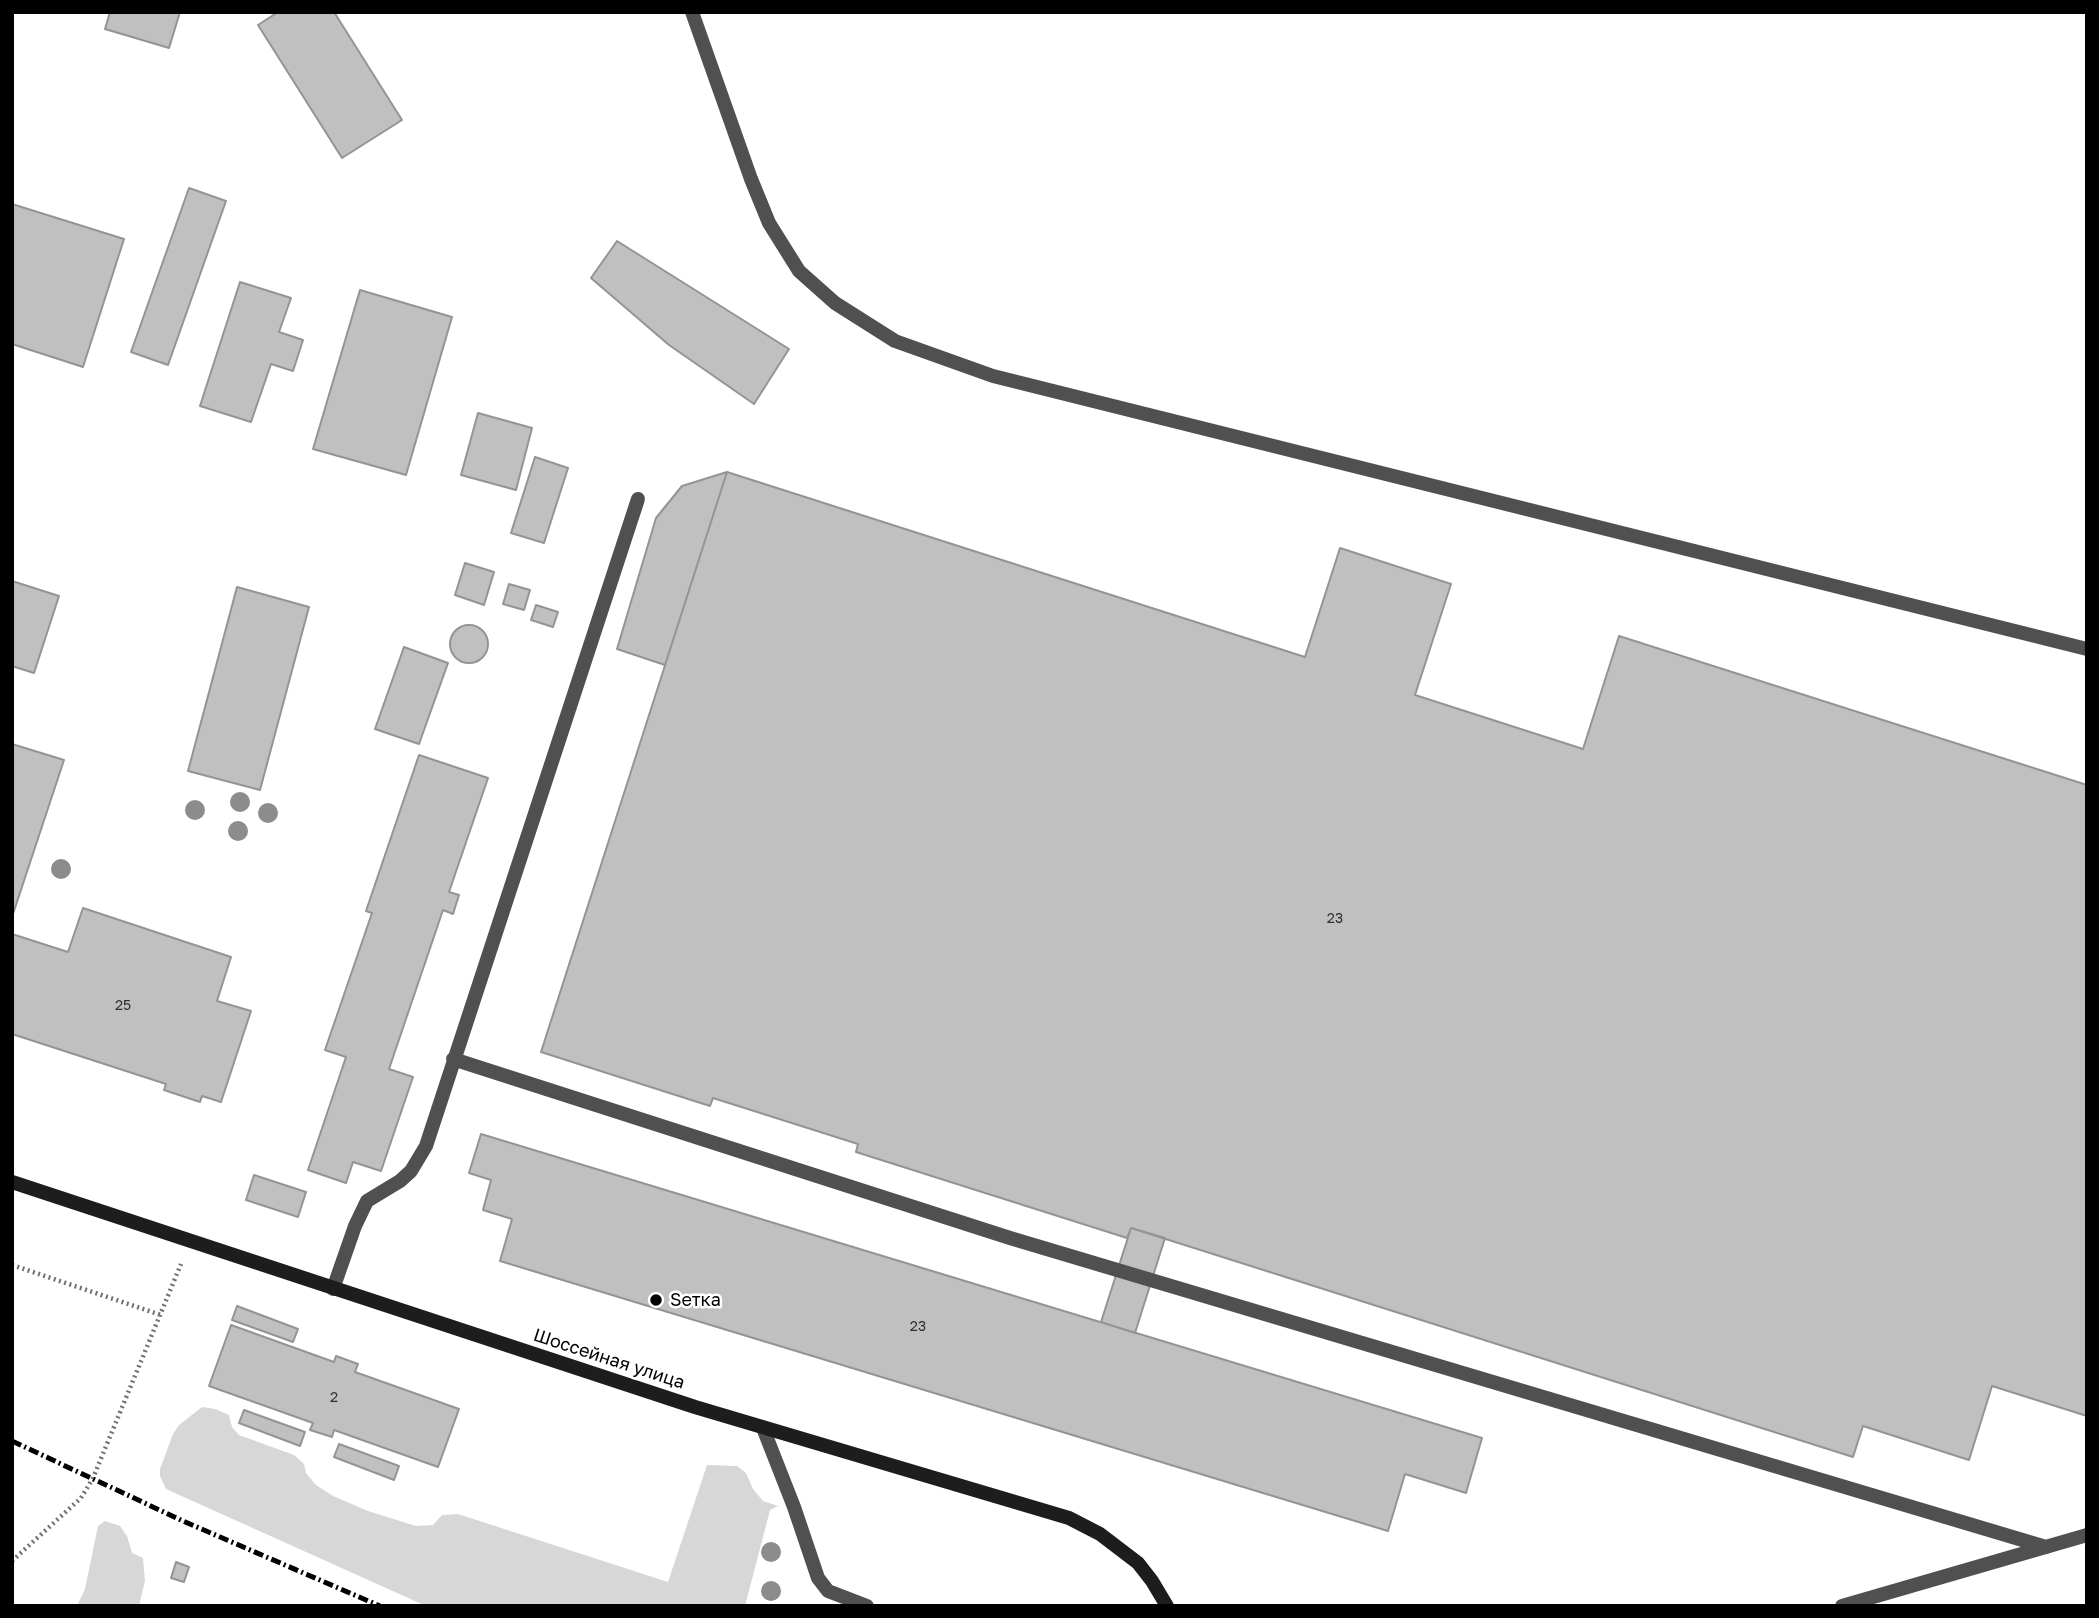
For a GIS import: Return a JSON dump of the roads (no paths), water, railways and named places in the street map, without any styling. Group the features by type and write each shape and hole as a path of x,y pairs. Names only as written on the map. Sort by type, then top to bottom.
{"street":[{"name":"Шоссейная улица","path":"12,1182 763,1428 1069,1518 1100,1534 1138,1563 1167,1606"}],"lane":[{"path":"692,12 769,223 799,271 835,303 895,341 993,376 2087,649"},
{"path":"333,1289 355,1226 367,1201 411,1171 426,1146 638,499"},
{"path":"453,1059 1010,1238 2046,1547"},
{"path":"763,1428 818,1578 828,1591 867,1606"},
{"path":"1842,1606 2087,1535"}],"railway":[{"path":"12,1441 183,1521 380,1606"}],"place":[{"name":"Sетка","path":"656,1300"}]}
